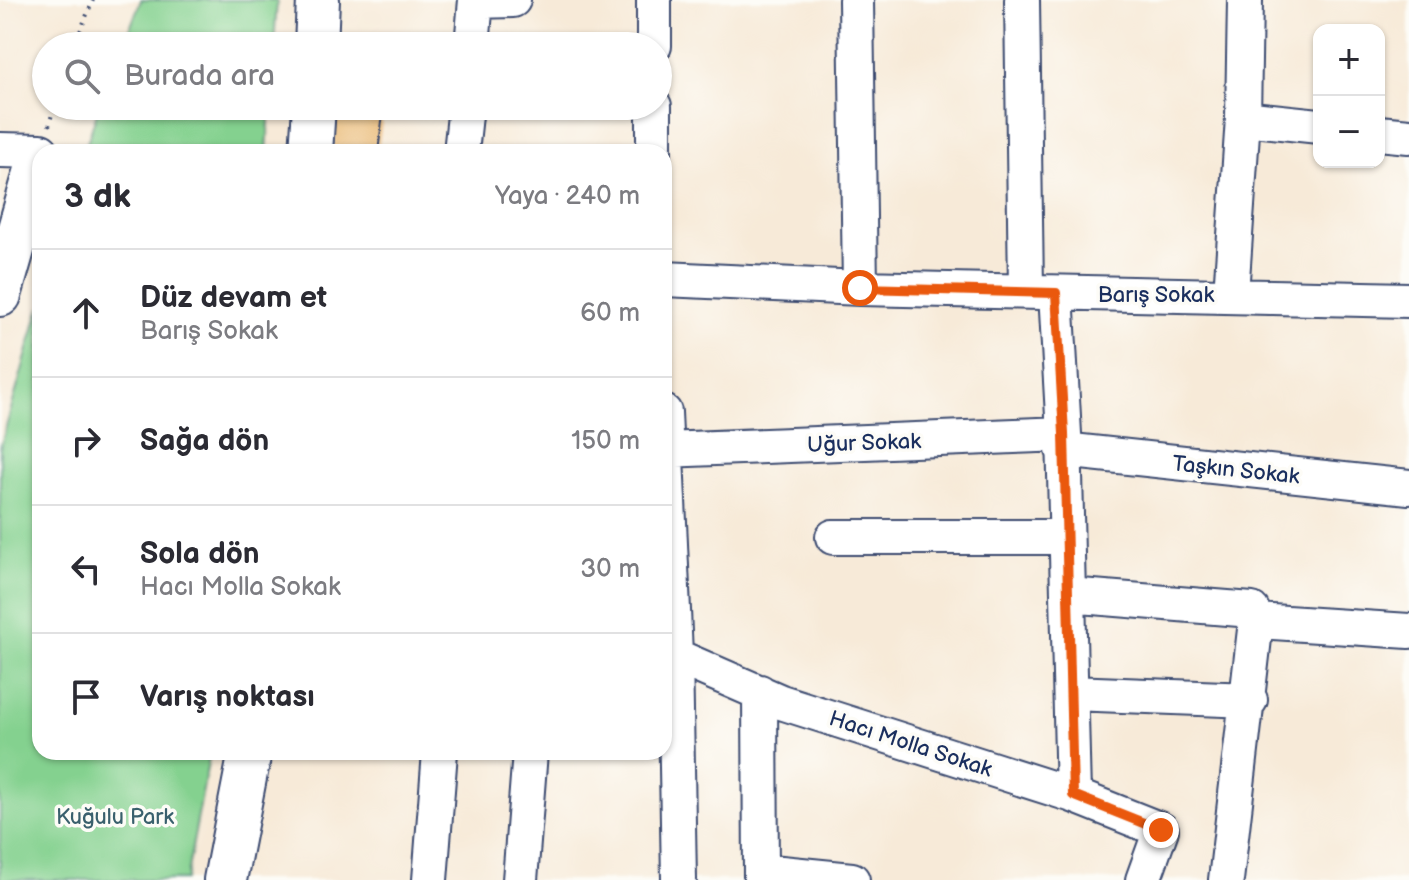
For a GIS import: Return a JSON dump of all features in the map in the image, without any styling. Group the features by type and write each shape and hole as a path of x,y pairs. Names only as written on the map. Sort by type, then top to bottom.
{"main road":[{"path":"317,32 318,0"},
{"path":"312,144 313,120"},
{"path":"0,295 32,184"},
{"path":"225,880 248,760"}],"street":[{"path":"473,32 476,0 513,0"},
{"path":"654,0 654,32"},
{"path":"856,0 860,288"},
{"path":"1022,0 1041,292 1063,442 1073,795"},
{"path":"1231,294 1243,118 1245,0"},
{"path":"1243,118 1313,125"},
{"path":"462,144 464,120"},
{"path":"654,120 654,144"},
{"path":"1385,134 1409,136"},
{"path":"0,150 32,152"},
{"name":"Barış Sokak","path":"672,279 860,288 1409,300"},
{"name":"Uğur Sokak","path":"672,450 1063,442"},
{"name":"Taşkın Sokak","path":"1063,442 1409,487"},
{"path":"833,537 1066,537"},
{"path":"1068,595 1252,610 1256,621 1250,700 1226,880"},
{"path":"1256,621 1409,631"},
{"name":"Hacı Molla Sokak","path":"672,653 760,692 1073,795 1161,830 1148,879"},
{"path":"760,692 761,876 852,880"},
{"path":"1071,693 1250,700"},
{"path":"672,720 679,880"},
{"path":"430,880 439,760"},
{"path":"520,880 529,760"}],"path":[{"path":"80,32 93,0"}],"green space":[{"path":"141,0 277,0 275,32 128,32"},
{"path":"94,120 269,120 268,144 87,144"},
{"name":"Kuğulu Park","path":"32,335 32,760 208,760 186,880 0,880 0,448"}],"building":[{"path":"334,120 382,120 379,144 333,144"}],"route":[{"path":"860,288 1056,293 1064,434 1073,795 1161,830"}]}
